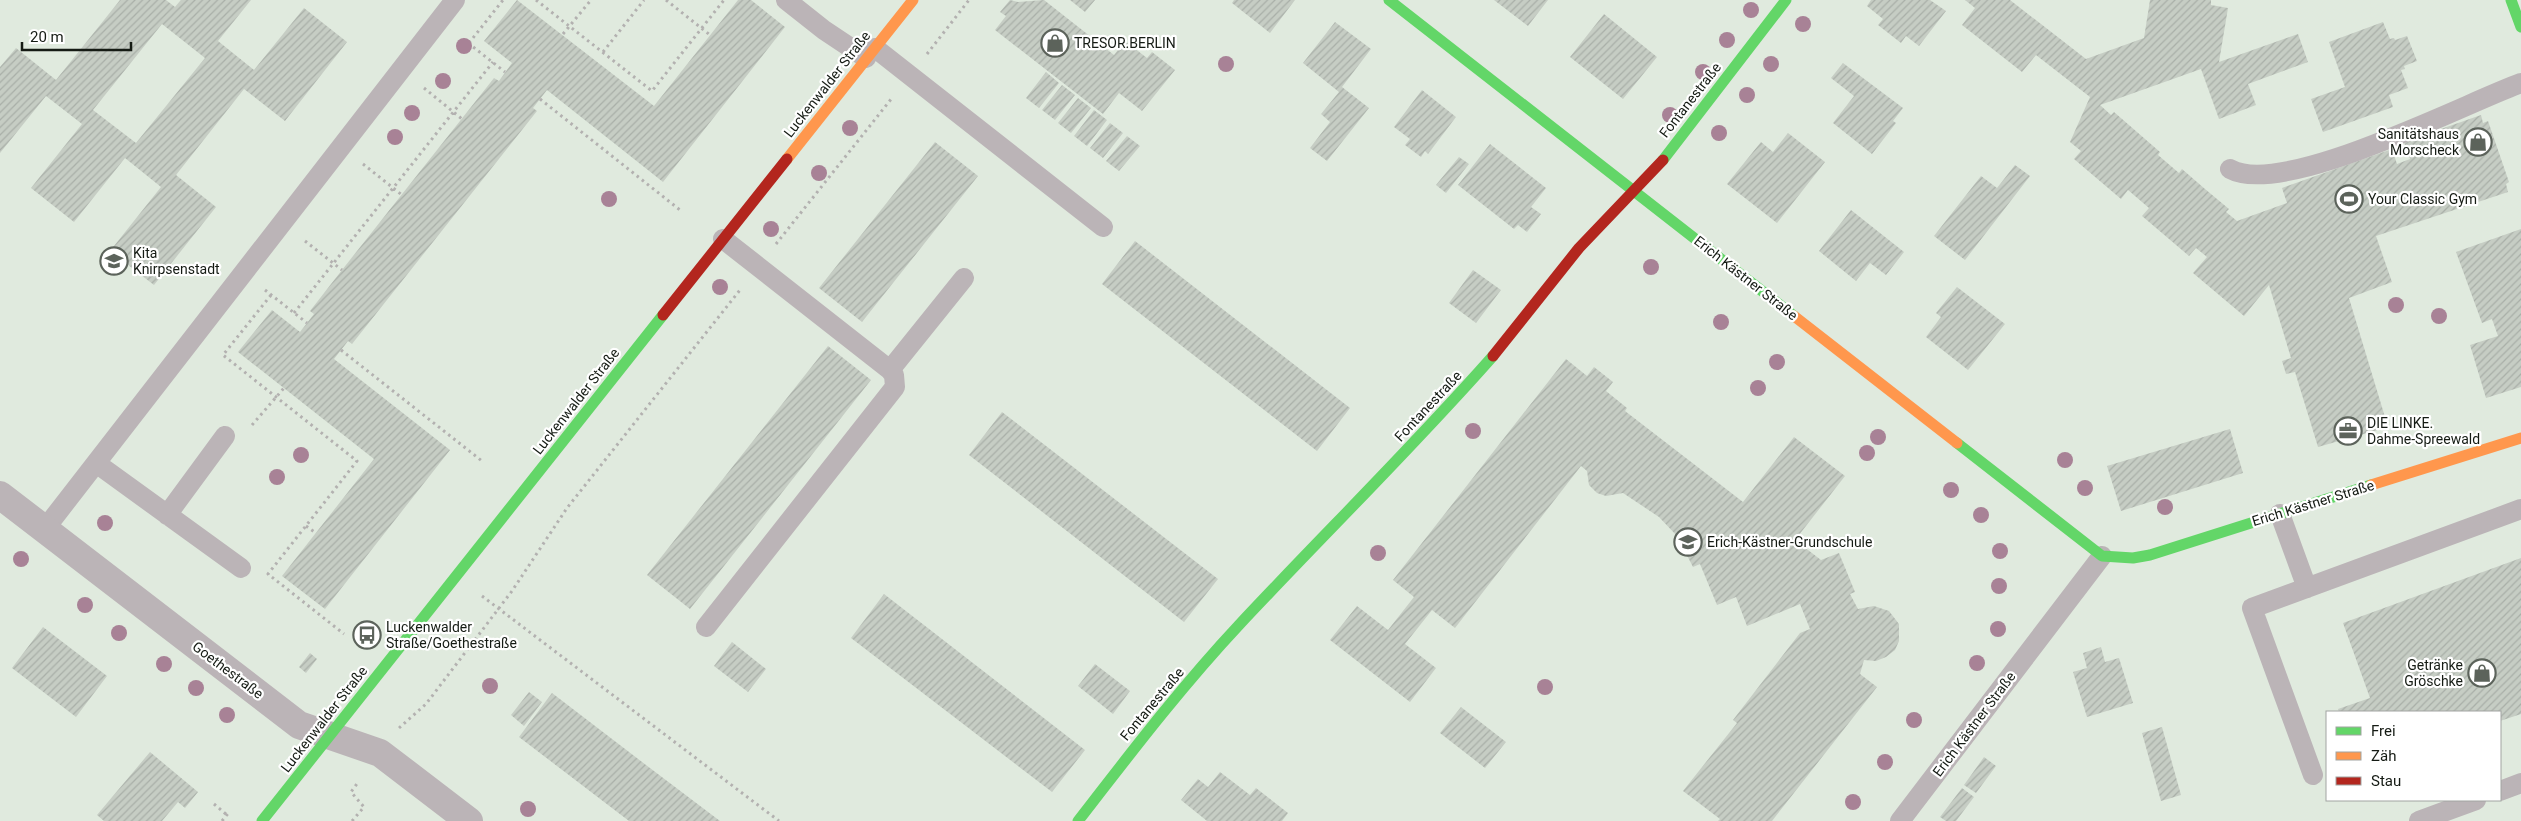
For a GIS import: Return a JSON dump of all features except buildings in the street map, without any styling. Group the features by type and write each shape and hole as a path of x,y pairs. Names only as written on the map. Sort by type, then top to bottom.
{"street":[{"name":"Luckenwalder Straße","path":"262,821 913,0"},
{"name":"Erich Kästner Straße","path":"1389,0 2102,556 2125,558 2150,554 2521,438"},
{"name":"Fontanestraße","path":"1078,821 1177,696 1271,592 1427,431 1504,344 1579,248 1661,162 1786,0"},
{"path":"2511,0 2521,27"},
{"name":"Goethestraße","path":"0,495 299,725 380,753 469,821"}],"lane":[{"path":"44,530 455,0"},
{"path":"786,0 824,30 871,53 909,76 1104,227"},
{"path":"2230,169 2240,175 2252,176 2275,175 2309,166 2432,122 2521,84"},
{"path":"706,627 893,392 895,380 890,370 723,239"},
{"path":"890,370 964,278"},
{"path":"167,515 225,436"},
{"path":"96,463 241,568"},
{"path":"2313,775 2252,608 2521,509"},
{"path":"2280,514 2307,588"},
{"name":"Erich Kästner Straße","path":"1900,821 2102,556"},
{"path":"2501,791 2521,783"},
{"path":"2419,821 2473,801"}],"path":[{"path":"469,43 503,0"},
{"path":"536,0 652,91 724,0"},
{"path":"563,34 591,0"},
{"path":"603,52 644,0"},
{"path":"666,0 710,35"},
{"path":"352,821 364,807 351,792 398,729 426,704 498,608 567,508 970,0"},
{"path":"439,20 505,72"},
{"path":"294,313 493,62"},
{"path":"400,70 462,119"},
{"path":"540,99 680,210"},
{"path":"341,146 402,194"},
{"path":"282,223 342,270"},
{"path":"243,273 307,323"},
{"path":"271,295 223,355 357,461 268,574 344,634"},
{"path":"342,350 482,461"},
{"path":"225,436 239,439 284,388"},
{"path":"306,526 316,533"},
{"path":"456,577 779,821"},
{"path":"214,804 231,818"}],"traffic: fast":[{"path":"1389,0 1794,316"},
{"path":"1663,160 1786,0"},
{"path":"2511,0 2521,27"},
{"path":"262,821 663,315"},
{"path":"1078,821 1156,721 1218,648 1431,425 1493,356"},
{"path":"1957,443 2102,556 2133,558 2150,555 2371,485"}],"traffic: slow":[{"path":"787,159 913,0"},
{"path":"1794,316 1957,443"},
{"path":"2371,485 2521,438"}],"traffic: jam":[{"path":"663,315 787,159"},
{"path":"1493,356 1579,248 1663,160"}],"place":[{"name":"TRESOR.BERLIN","path":"1055,43"},
{"name":"Sanitätshaus Morscheck","path":"2478,142"},
{"name":"Your Classic Gym","path":"2349,199"},
{"name":"Kita Knirpsenstadt","path":"114,261"},
{"name":"DIE LINKE. Dahme-Spreewald","path":"2348,431"},
{"name":"Erich-Kästner-Grundschule","path":"1688,542"},
{"name":"Luckenwalder Straße/Goethestraße","path":"367,635"},
{"name":"Getränke Gröschke","path":"2482,673"}]}
